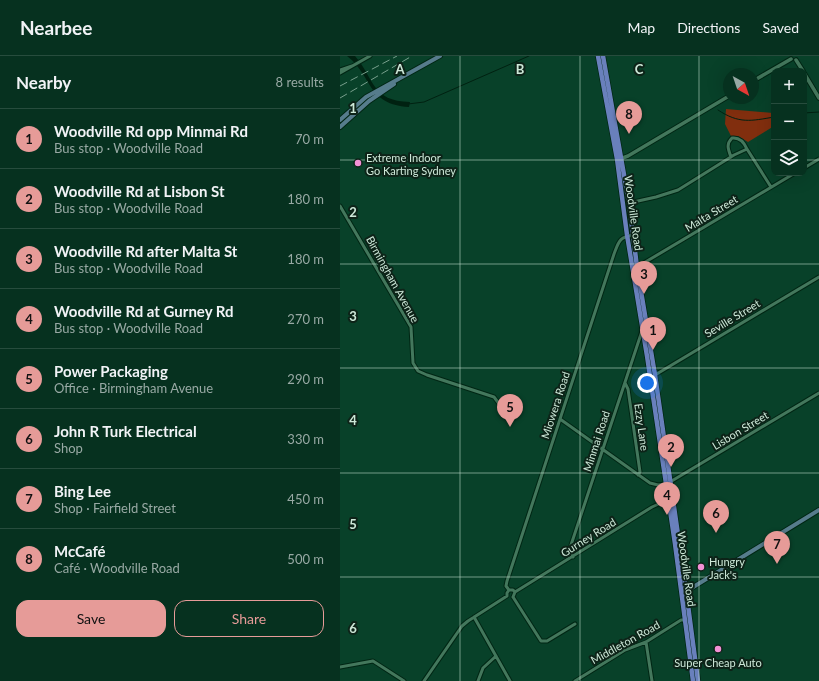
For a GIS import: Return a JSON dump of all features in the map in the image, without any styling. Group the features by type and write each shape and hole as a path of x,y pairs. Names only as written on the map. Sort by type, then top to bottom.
{"main road":[{"path":"340,127 375,94 440,56"},
{"name":"Woodville Road","path":"598,56 629,203 637,267 655,375 670,501 698,681"},
{"name":"Woodville Road","path":"603,56 619,159 628,235 668,483"},
{"path":"340,120 366,97 375,94"},
{"path":"683,591 819,510"},
{"name":"Woodville Road","path":"683,591 692,681"}],"street":[{"path":"340,73 370,56"},
{"path":"759,78 791,57 793,60 797,58 801,68"},
{"path":"340,70 355,65"},
{"path":"807,78 818,96"},
{"path":"619,159 638,150 723,100"},
{"path":"731,156 727,146 728,142 732,138 736,137 744,144 771,188"},
{"path":"629,203 678,190 731,156 747,149"},
{"path":"807,166 819,159"},
{"name":"Malta Street","path":"637,267 790,176"},
{"name":"Birmingham Avenue","path":"340,206 411,327 413,364 418,371 494,397 500,405"},
{"path":"628,235 634,235"},
{"name":"Miowera Road","path":"509,590 506,586 507,581 620,240 628,235"},
{"name":"Seville Street","path":"655,375 819,277"},
{"name":"Minmai Road","path":"573,557 571,545 643,330"},
{"name":"Ezzy Lane","path":"624,383 628,389 640,472 638,475"},
{"name":"Lisbon Street","path":"668,483 819,393"},
{"path":"560,419 650,483 654,485 668,483"},
{"name":"Gurney Road","path":"515,592 652,508 670,501"},
{"path":"424,681 462,626 507,596 509,590 513,590 515,592 513,597"},
{"path":"507,596 511,598 513,597"},
{"path":"513,597 542,644 575,624"},
{"path":"474,617 510,681"},
{"name":"Middleton Road","path":"575,681 626,650 646,642 681,620 685,620"},
{"path":"646,642 652,681"},
{"path":"478,681 483,668 496,656"},
{"path":"340,667 373,661 404,681"}],"shaded area":[{"path":"347,56 355,56 375,87 381,93 388,98 397,101 410,102 409,107 395,105 385,101 377,95 362,72"},
{"path":"726,109 771,113 771,128 748,142 738,136 731,136 725,124"}],"waterway":[{"path":"408,104 424,102 529,56"},
{"path":"718,110 732,118 745,120 758,120 771,118"},
{"path":"807,113 819,112"}],"railway":[{"path":"340,86 397,56"},
{"path":"340,98 412,56"}],"place":[{"name":"McCafé","path":"629,134"},
{"name":"Extreme Indoor Go Karting Sydney","path":"358,163"},
{"name":"Woodville Rd after Malta St","path":"644,294"},
{"name":"Woodville Rd opp Minmai Rd","path":"653,350"},
{"name":"Power Packaging","path":"510,427"},
{"name":"Woodville Rd at Lisbon St","path":"671,467"},
{"name":"Woodville Rd at Gurney Rd","path":"667,515"},
{"name":"John R Turk Electrical","path":"716,533"},
{"name":"Bing Lee","path":"777,564"},
{"name":"Hungry Jack's","path":"701,567"},
{"name":"Super Cheap Auto","path":"718,649"}]}
